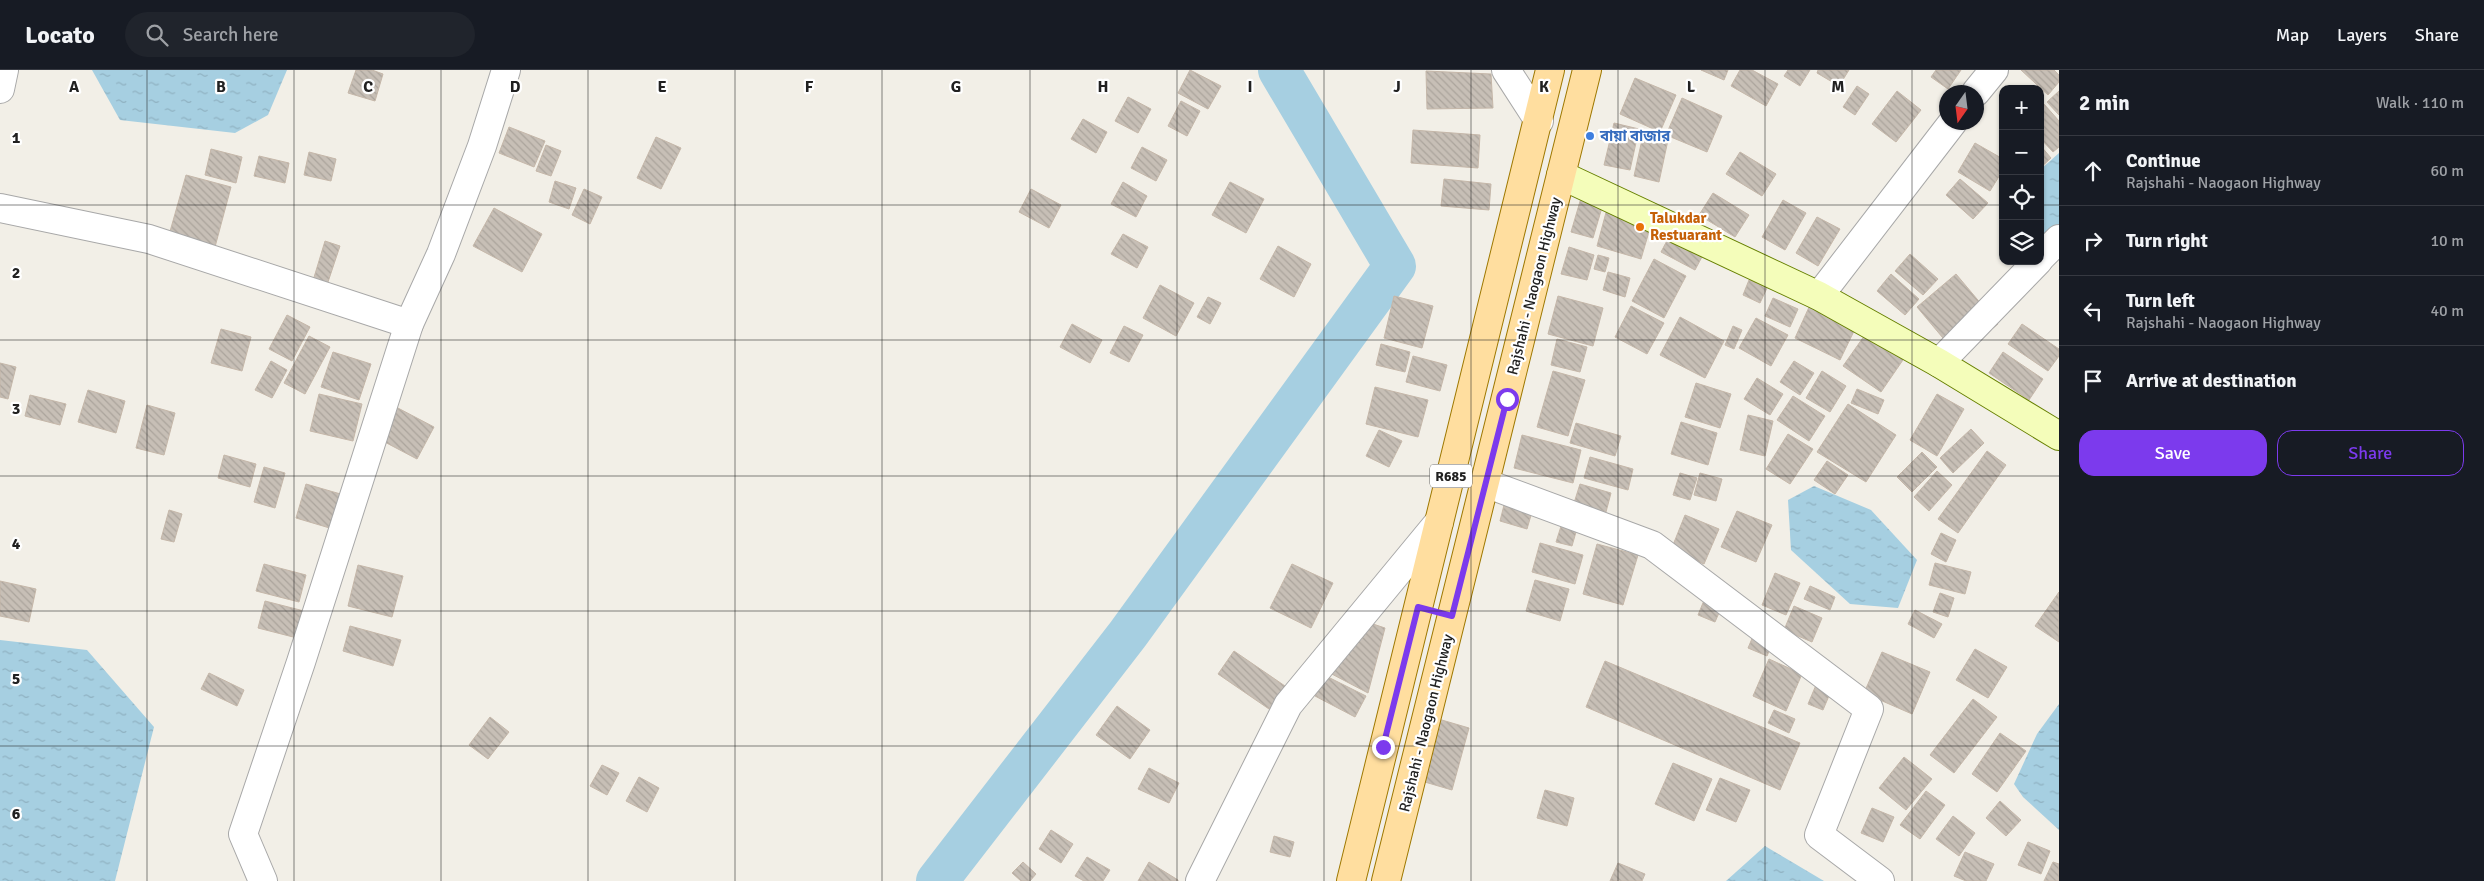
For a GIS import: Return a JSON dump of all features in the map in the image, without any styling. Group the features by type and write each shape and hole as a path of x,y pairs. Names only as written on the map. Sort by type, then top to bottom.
{"main road":[{"name":"R685","path":"1351,881 1550,70"},
{"name":"Rajshahi - Naogaon Highway","path":"1386,881 1587,70"},
{"path":"1561,176 1819,296 1939,363 2059,436"},
{"path":"1418,607 1452,616"}],"street":[{"path":"0,89 4,70"},
{"path":"263,881 244,834 301,662 408,324 440,254 475,164 506,70"},
{"path":"1506,70 1539,120"},
{"path":"1982,85 1994,70"},
{"path":"1819,296 1947,130"},
{"path":"0,208 149,239 408,324"},
{"path":"2044,254 2059,239"},
{"path":"1939,363 2034,265"},
{"path":"1485,483 1652,545 1868,708 1819,835 1880,881"},
{"path":"1200,881 1288,705 1439,522"}],"water":[{"path":"92,70 287,70 268,115 235,133 120,120"},
{"path":"2059,153 2059,238 2044,240 2044,175 2044,166"},
{"path":"1814,486 1871,510 1917,560 1898,608 1850,604 1791,550 1788,500"},
{"path":"0,640 87,650 154,727 115,881 0,881"},
{"path":"2059,704 2059,830 2023,797 2014,784 2037,734"},
{"path":"1765,846 1824,881 1726,881"}],"building":[{"path":"356,70 372,70 383,74 375,101 348,93"},
{"path":"1190,70 1221,86 1208,109 1178,93"},
{"path":"1701,70 1728,70 1724,80"},
{"path":"1740,70 1752,70 1778,84 1766,106 1731,86"},
{"path":"1788,70 1810,70 1800,86 1784,76"},
{"path":"1818,70 1849,70 1839,86 1817,73"},
{"path":"1936,70 1961,70 1951,85 1942,85 1931,77"},
{"path":"2021,70 2054,70 2059,75 2059,82 2048,95 2044,91 2044,85 2037,85"},
{"path":"1426,71 1491,74 1493,108 1427,109"},
{"path":"1635,78 1676,95 1660,132 1620,114"},
{"path":"1857,86 1869,94 1855,115 1843,107"},
{"path":"1897,91 1921,110 1896,142 1872,124"},
{"path":"2059,91 2059,115 2047,102"},
{"path":"1128,97 1151,109 1138,133 1115,121"},
{"path":"1682,98 1722,116 1707,152 1666,135"},
{"path":"1181,101 1200,111 1187,136 1168,126"},
{"path":"2044,104 2059,121 2059,147 2053,152 2044,142"},
{"path":"1083,119 1107,132 1096,153 1071,139"},
{"path":"1614,123 1639,129 1630,170 1604,165"},
{"path":"509,127 545,141 534,167 499,153"},
{"path":"1413,130 1480,135 1478,168 1411,163"},
{"path":"1643,135 1668,140 1659,182 1634,176"},
{"path":"656,137 681,148 661,189 637,178"},
{"path":"1975,143 1999,157 1999,176 1990,191 1958,172"},
{"path":"546,145 561,151 551,176 536,171"},
{"path":"1142,147 1167,160 1156,181 1131,168"},
{"path":"211,149 242,157 236,183 205,175"},
{"path":"2044,150 2051,158 2044,164"},
{"path":"309,152 336,159 331,181 304,175"},
{"path":"1740,152 1776,174 1762,196 1726,174"},
{"path":"259,156 289,163 285,183 254,176"},
{"path":"186,175 231,187 215,247 169,235"},
{"path":"1444,179 1491,184 1489,210 1441,206"},
{"path":"1960,179 1988,203 1973,219 1946,195"},
{"path":"555,181 576,188 569,209 549,202"},
{"path":"1123,182 1147,196 1136,217 1111,204"},
{"path":"1230,182 1264,199 1246,233 1212,215"},
{"path":"584,189 602,197 590,224 572,215"},
{"path":"1031,189 1061,205 1049,228 1019,212"},
{"path":"1713,193 1749,215 1735,237 1699,215"},
{"path":"1581,198 1603,204 1593,238 1571,232"},
{"path":"1783,200 1806,213 1785,250 1762,237"},
{"path":"1608,205 1653,218 1641,259 1597,246"},
{"path":"494,208 542,234 522,272 473,246"},
{"path":"1817,217 1840,229 1818,266 1796,253"},
{"path":"1123,234 1148,247 1137,268 1111,254"},
{"path":"1670,235 1704,253 1695,270 1661,252"},
{"path":"325,241 340,246 326,288 312,284"},
{"path":"1278,246 1311,264 1294,297 1260,279"},
{"path":"1569,247 1594,255 1587,280 1561,274"},
{"path":"1910,254 1938,279 1923,295 1895,271"},
{"path":"1598,255 1609,258 1605,272 1594,269"},
{"path":"1654,259 1686,276 1664,318 1632,301"},
{"path":"1608,272 1630,278 1625,297 1603,290"},
{"path":"1891,274 1919,299 1905,315 1877,291"},
{"path":"1956,274 1998,324 1958,356 1917,307"},
{"path":"1749,280 1767,288 1760,303 1743,295"},
{"path":"1160,285 1194,303 1176,336 1143,318"},
{"path":"1394,296 1433,306 1422,348 1384,338"},
{"path":"1558,296 1603,308 1593,346 1548,334"},
{"path":"1208,297 1221,303 1210,324 1197,317"},
{"path":"1773,298 1798,309 1790,327 1765,316"},
{"path":"1810,305 1856,327 1840,360 1795,338"},
{"path":"1631,306 1664,323 1647,354 1615,337"},
{"path":"287,315 310,327 292,361 269,349"},
{"path":"1680,317 1724,341 1705,378 1660,355"},
{"path":"1756,318 1788,335 1771,366 1739,348"},
{"path":"1072,324 1102,340 1090,363 1060,347"},
{"path":"2022,324 2059,349 2059,356 2048,371 2008,344"},
{"path":"1124,326 1143,335 1129,362 1110,353"},
{"path":"1733,326 1742,330 1734,349 1725,345"},
{"path":"221,329 251,337 242,371 211,363"},
{"path":"1867,332 1905,357 1881,392 1843,366"},
{"path":"309,336 330,347 305,394 284,383"},
{"path":"1557,339 1587,347 1580,372 1551,365"},
{"path":"1381,344 1410,352 1405,372 1376,365"},
{"path":"333,352 371,364 359,400 321,387"},
{"path":"2003,352 2043,379 2029,400 1989,373"},
{"path":"1413,356 1447,365 1440,391 1406,382"},
{"path":"271,361 287,370 272,398 255,390"},
{"path":"1794,361 1814,373 1800,395 1780,382"},
{"path":"0,363 16,367 8,399 0,397"},
{"path":"1553,371 1585,380 1568,436 1537,427"},
{"path":"1822,371 1846,386 1830,412 1806,398"},
{"path":"1757,378 1783,394 1770,415 1744,399"},
{"path":"1696,383 1731,394 1720,428 1685,417"},
{"path":"1375,387 1428,400 1418,437 1366,424"},
{"path":"1857,389 1884,400 1878,414 1851,403"},
{"path":"88,390 125,401 116,433 78,422"},
{"path":"319,394 362,404 353,441 310,431"},
{"path":"1937,394 1964,409 1937,456 1910,440"},
{"path":"30,395 66,404 60,425 25,416"},
{"path":"1793,396 1825,416 1809,441 1777,420"},
{"path":"1848,404 1896,435 1866,482 1817,452"},
{"path":"147,405 175,413 164,455 136,448"},
{"path":"396,407 434,427 417,459 379,439"},
{"path":"1748,415 1773,421 1765,456 1740,450"},
{"path":"1681,422 1717,433 1708,465 1671,454"},
{"path":"1576,423 1621,436 1615,456 1570,443"},
{"path":"1971,429 1984,443 1953,473 1940,458"},
{"path":"1379,430 1402,441 1389,467 1366,456"},
{"path":"1788,434 1813,449 1790,484 1766,469"},
{"path":"1522,435 1581,450 1573,483 1514,468"},
{"path":"1987,451 2006,465 1958,533 1938,519"},
{"path":"1922,452 1937,467 1912,492 1897,477"},
{"path":"224,455 256,464 250,487 218,478"},
{"path":"1590,457 1633,469 1628,490 1584,478"},
{"path":"1827,461 1848,475 1835,494 1814,480"},
{"path":"264,467 285,473 275,508 254,502"},
{"path":"1937,471 1952,485 1929,511 1914,497"},
{"path":"1680,473 1697,478 1690,500 1673,495"},
{"path":"1700,473 1722,479 1716,501 1694,495"},
{"path":"306,484 344,495 333,529 296,518"},
{"path":"1580,484 1611,493 1606,512 1574,503"},
{"path":"1506,497 1534,505 1527,529 1500,521"},
{"path":"169,510 182,514 174,542 161,539"},
{"path":"1737,511 1772,525 1756,562 1721,547"},
{"path":"1685,515 1719,529 1704,564 1671,550"},
{"path":"1563,520 1578,525 1572,546 1556,542"},
{"path":"1941,533 1956,540 1946,562 1931,554"},
{"path":"1540,543 1583,555 1575,584 1532,572"},
{"path":"1597,544 1638,555 1623,605 1583,594"},
{"path":"1935,563 1971,572 1965,594 1929,585"},
{"path":"264,564 306,575 299,602 256,591"},
{"path":"1292,564 1333,583 1311,628 1270,608"},
{"path":"358,565 403,576 392,617 348,606"},
{"path":"1775,573 1800,583 1786,615 1762,605"},
{"path":"1535,580 1569,589 1560,621 1526,611"},
{"path":"0,581 36,589 29,622 0,616"},
{"path":"1810,586 1835,597 1830,610 1804,599"},
{"path":"2059,592 2059,642 2035,626"},
{"path":"1940,593 1954,598 1948,617 1933,612"},
{"path":"1705,598 1722,606 1715,622 1698,615"},
{"path":"265,601 304,611 297,638 258,628"},
{"path":"1794,606 1822,618 1812,642 1784,630"},
{"path":"1915,610 1942,624 1934,638 1908,624"},
{"path":"1367,622 1385,628 1368,693 1328,672"},
{"path":"350,626 401,640 393,666 343,651"},
{"path":"1754,634 1773,642 1767,656 1748,648"},
{"path":"1975,649 2007,667 1988,698 1956,680"},
{"path":"1234,651 1285,686 1269,709 1218,674"},
{"path":"1882,652 1930,672 1912,714 1864,693"},
{"path":"1769,659 1802,674 1786,711 1753,696"},
{"path":"1605,661 1800,743 1780,790 1586,707"},
{"path":"209,673 244,690 237,706 201,689"},
{"path":"1326,676 1366,696 1355,717 1315,696"},
{"path":"1816,685 1831,691 1823,710 1808,704"},
{"path":"1973,699 1997,717 1954,773 1930,755"},
{"path":"1117,706 1150,730 1130,759 1096,735"},
{"path":"1774,710 1795,719 1789,733 1768,723"},
{"path":"490,717 509,732 488,759 469,745"},
{"path":"1435,718 1469,728 1452,790 1418,780"},
{"path":"2000,733 2026,751 1997,792 1972,774"},
{"path":"1904,757 1932,779 1906,810 1879,788"},
{"path":"1673,763 1712,779 1694,821 1655,804"},
{"path":"602,765 619,773 607,795 590,786"},
{"path":"1149,768 1179,783 1169,803 1138,789"},
{"path":"639,777 659,788 647,812 626,801"},
{"path":"1720,778 1750,790 1736,822 1706,810"},
{"path":"1545,790 1574,798 1567,826 1537,818"},
{"path":"1926,791 1945,805 1920,839 1900,825"},
{"path":"2000,801 2021,820 2006,836 1986,818"},
{"path":"1872,808 1894,817 1883,842 1861,833"},
{"path":"1953,816 1975,833 1959,856 1936,839"},
{"path":"1051,830 1073,844 1061,863 1039,849"},
{"path":"1274,836 1294,842 1290,857 1270,852"},
{"path":"2028,842 2050,851 2041,874 2018,865"},
{"path":"1965,852 1994,864 1986,881 1966,881 1954,876"},
{"path":"1087,857 1110,870 1103,881 1084,881 1075,876"},
{"path":"1023,862 1036,874 1030,881 1021,881 1012,873"},
{"path":"1149,862 1178,880 1178,881 1138,881"},
{"path":"2053,862 2059,864 2059,881 2044,881"},
{"path":"1618,863 1645,874 1642,881 1610,881"}],"waterway":[{"path":"937,881 1128,634 1395,266 1279,70"}],"place":[{"name":"বায়া বাজার","path":"1590,136"},
{"name":"Talukdar Restuarant","path":"1640,227"}],"route":[{"path":"1383,747 1418,607 1452,616 1507,399"}]}
